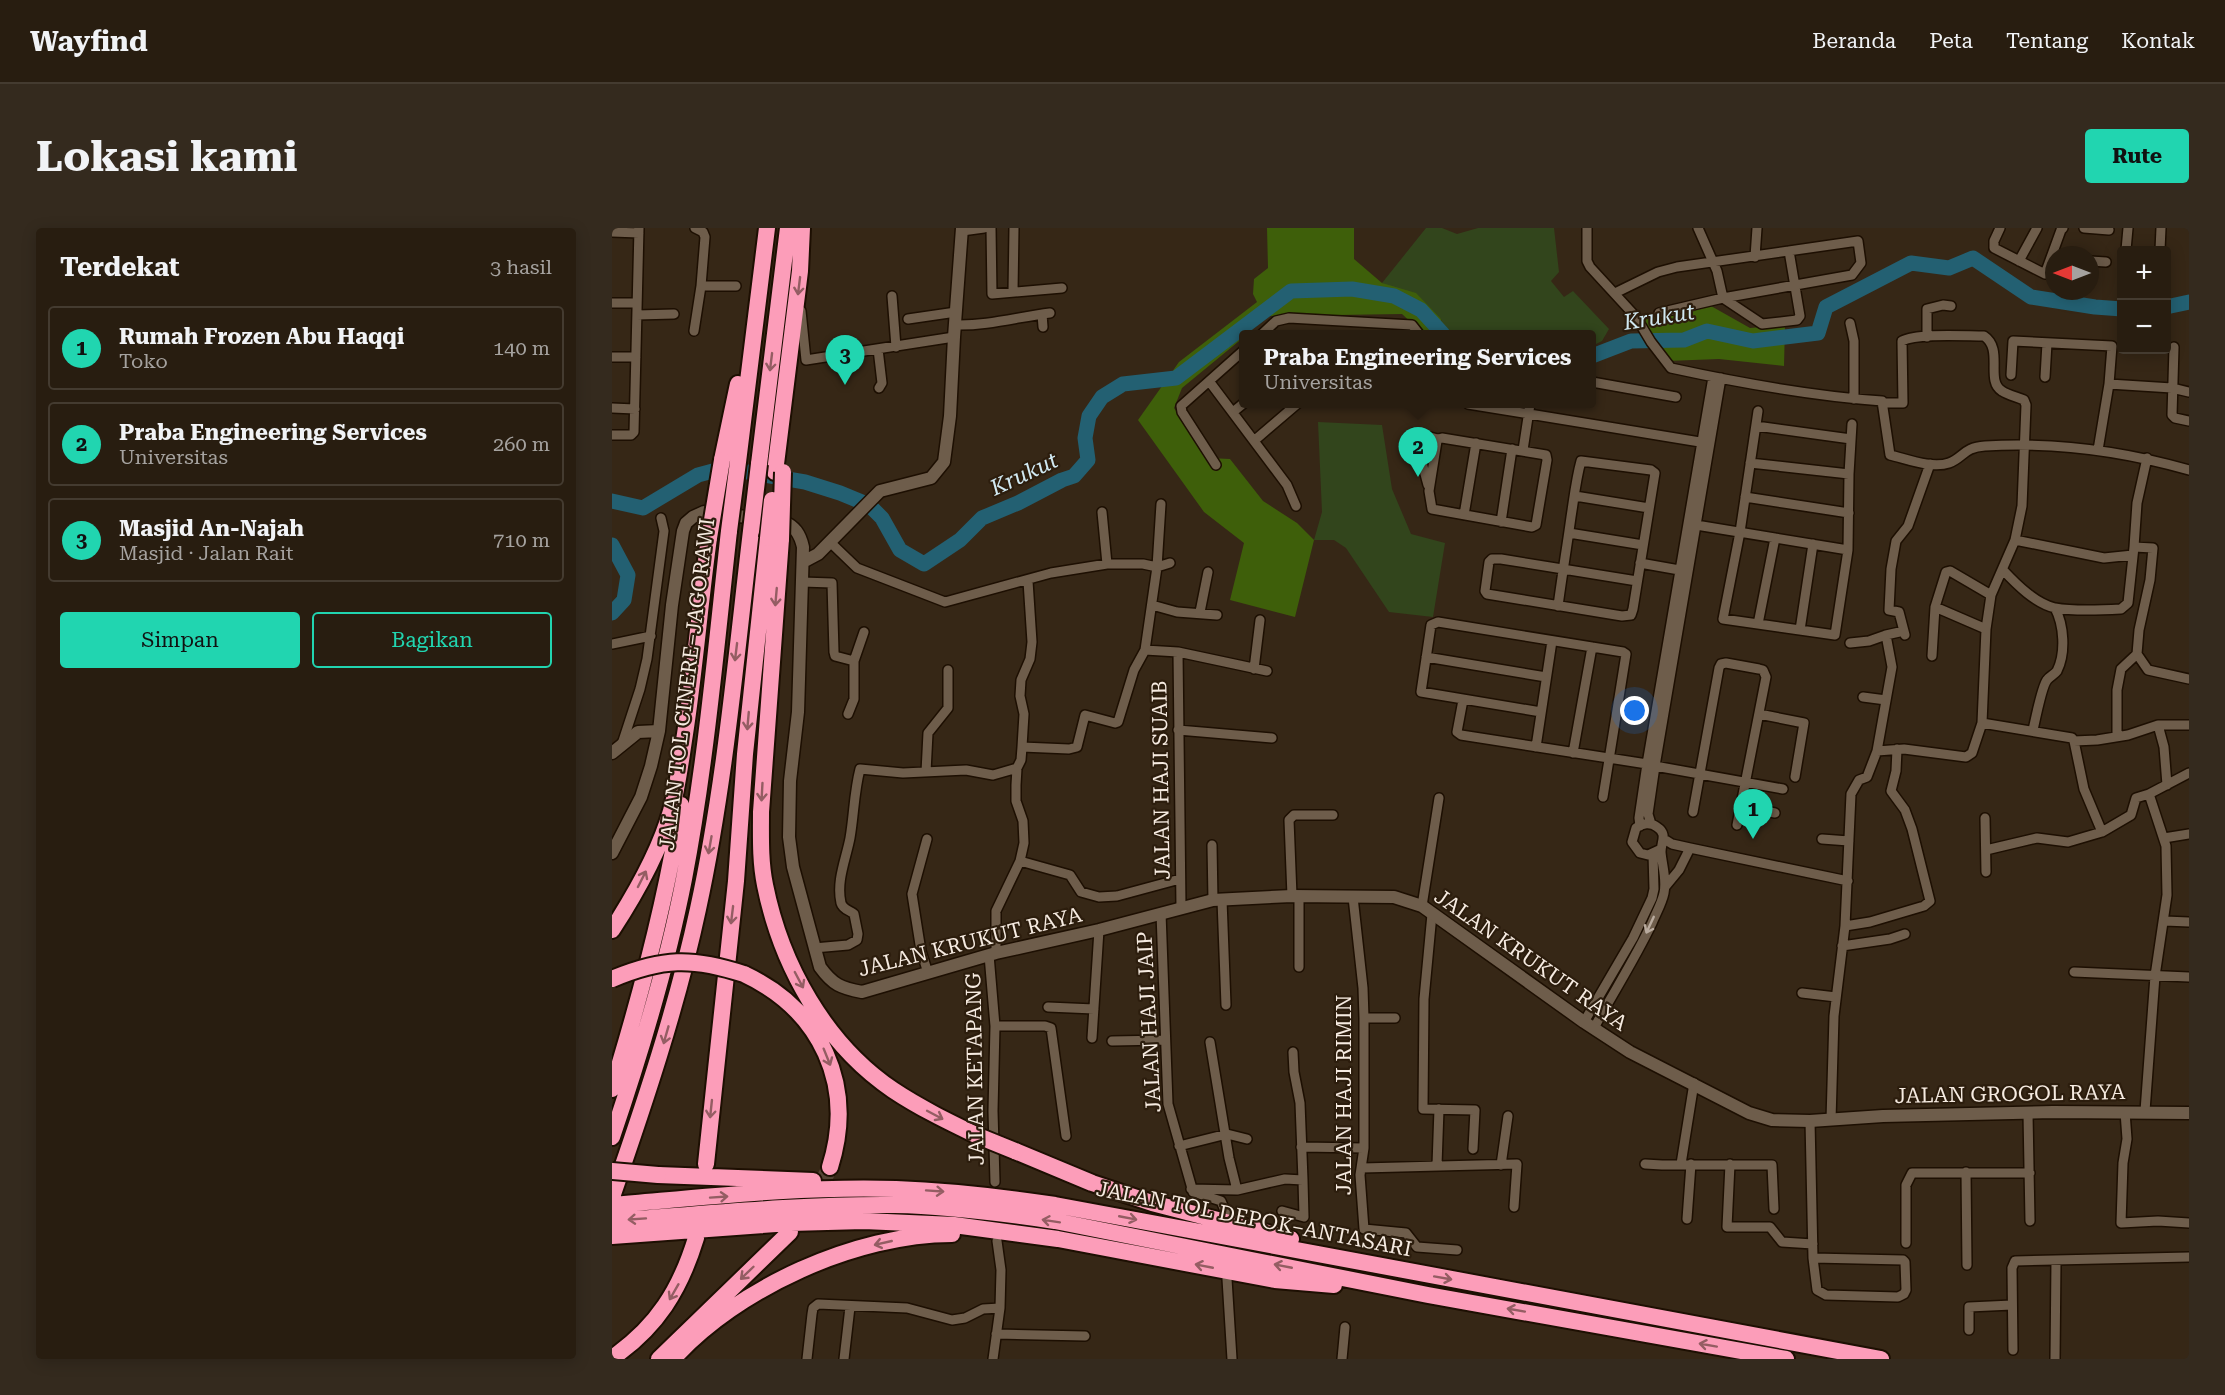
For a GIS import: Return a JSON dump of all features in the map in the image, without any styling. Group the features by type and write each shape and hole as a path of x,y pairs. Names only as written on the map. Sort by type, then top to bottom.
{"highway":[{"path":"612,930 630,902 654,856 671,812 677,785 691,693 709,538 730,461 767,228"},
{"path":"612,1197 650,1087 675,1004 698,909 720,787 788,228"},
{"path":"802,228 800,271 785,398 774,538 761,812 765,884 788,961 806,995 832,1033 860,1063 901,1095 935,1116 978,1136 1092,1183 1152,1203 1420,1274"},
{"name":"JALAN TOL CINERE–JAGORAWI","path":"612,1137 633,1076 658,990 684,880 699,790 729,531 730,461"},
{"path":"706,1164 736,881 746,742 774,538"},
{"path":"612,1089 637,1008 658,926 671,862 689,755 691,693"},
{"path":"612,980 638,969 664,963 717,965 765,984 793,1006 810,1026 824,1048 833,1071 839,1109 839,1130 830,1167"},
{"path":"612,1171 819,1181 894,1189"},
{"name":"JALAN TOL DEPOK–ANTASARI","path":"612,1221 661,1209 790,1191 894,1189 965,1193 1055,1205 1881,1359"},
{"name":"JALAN TOL DEPOK–ANTASARI","path":"612,1205 661,1209 897,1205 1055,1221 1428,1295 1786,1359"},
{"path":"612,1236 790,1223 864,1221 954,1225 1025,1234 1275,1280 1428,1295"},
{"path":"659,1359 790,1232"},
{"path":"673,1359 716,1319 755,1293 802,1269 846,1252 893,1241 944,1234 1025,1234"},
{"path":"612,1358 631,1345 656,1319 676,1290 696,1238"}],"street":[{"path":"694,331 705,237 703,232 695,228"},
{"path":"803,562 818,554 880,491 931,478 944,462 950,416 962,230 984,228"},
{"path":"991,228 992,294 1062,288"},
{"path":"1013,292 1014,228"},
{"path":"1587,228 1587,261 1590,267 1615,292 1671,368 1854,399 1903,403 1902,341 1927,337 1984,336 1990,339 1994,346 1996,384 2000,391 2024,400 2026,405 2022,506 2015,540 1991,595 1986,628 1982,723 1972,753 1966,757 1897,749 1877,751"},
{"path":"1698,228 1708,254 1714,262 1723,298 1762,324 1797,320 1800,316 1789,251"},
{"path":"1755,257 1757,228"},
{"path":"2000,228 1993,245 1994,248 2045,274"},
{"path":"2019,261 2037,228"},
{"path":"2084,228 2109,230"},
{"path":"2126,246 2128,228"},
{"path":"2160,246 2161,228"},
{"path":"612,435 633,434 639,230 614,232"},
{"path":"2055,246 2058,230"},
{"path":"1615,292 1658,272 1858,241 1861,263 1852,275 1723,298 1659,313"},
{"path":"2099,262 2106,262"},
{"path":"701,286 736,286"},
{"path":"892,296 896,347"},
{"path":"612,303 637,303"},
{"path":"1927,337 1927,309 1943,305 1951,306"},
{"path":"801,309 806,360 896,347 1006,319 1046,313 1043,327"},
{"path":"908,319 956,312"},
{"path":"637,315 674,314"},
{"path":"1266,330 1276,321 1289,318 1412,324 1416,330"},
{"path":"1850,323 1854,341 1854,399"},
{"path":"2011,375 2013,341 2112,346 2109,384 2098,450"},
{"path":"2045,377 2047,343"},
{"path":"2174,347 2172,415 2175,418 2189,421"},
{"path":"878,350 882,383 879,388"},
{"path":"1216,465 1181,409 1182,404 1239,354"},
{"path":"612,357 636,357"},
{"path":"1640,826 1639,818 1667,679 1717,377"},
{"path":"1209,381 1287,485 1296,506"},
{"path":"1596,383 1676,397"},
{"path":"2109,384 2172,388 2189,392"},
{"path":"1884,403 1890,455 1930,464 1949,463 1965,451 1979,446 2024,444 2098,450 2147,458 2189,470"},
{"path":"1233,412 1239,407"},
{"path":"612,408 635,409"},
{"path":"1255,440 1292,408"},
{"path":"1492,408 1706,443"},
{"path":"1523,450 1529,408"},
{"path":"1758,411 1740,532 1723,619 1835,635 1848,550 1852,424"},
{"path":"1756,426 1851,439"},
{"path":"1414,433 1438,439 1512,449 1546,455 1536,523 1532,527 1432,509 1414,433"},
{"path":"1429,491 1438,439"},
{"path":"1464,515 1476,443"},
{"path":"1501,522 1512,449"},
{"path":"2003,570 2017,585 2035,598 2055,608 2105,610 2124,608 2128,603 2137,503 2147,458"},
{"path":"1558,606 1563,570 1581,461 1651,470 1655,473 1632,614 1627,617 1558,606 1487,594 1485,591 1490,560 1495,558 1563,570 1637,581"},
{"path":"1750,463 1849,474"},
{"path":"1850,643 1905,633 1899,612 1889,610 1891,569 1896,541 1908,526 1930,464"},
{"path":"1575,496 1649,508"},
{"path":"1745,497 1849,513"},
{"path":"1022,747 1069,749 1077,747 1085,715 1118,722 1134,670 1145,650 1157,567 1161,504"},
{"name":"JALAN KRUKUT RAYA","path":"612,854 641,797 659,731 676,574 686,523 704,512 782,521 792,525 800,536 803,547 798,712 790,781 789,828 793,867 820,967 829,980 844,989 862,992 926,966 1099,930 1216,897 1394,897 1427,910 1630,1052 1749,1113 1772,1120 1831,1120"},
{"path":"1102,512 1107,564"},
{"path":"622,744 640,689 651,636 664,531 661,518"},
{"path":"1692,524 1848,550"},
{"path":"1569,533 1643,545"},
{"path":"1758,624 1775,538"},
{"path":"2015,540 2104,558 2153,548 2150,580 2139,630 2137,654 2148,670 2189,680"},
{"path":"830,542 857,568 945,602 1051,573 1107,564 1143,564 1157,567 1170,563"},
{"path":"1800,630 1813,544"},
{"path":"1640,563 1684,571"},
{"path":"658,570 676,574"},
{"path":"1932,656 1935,607 1948,571 1991,595"},
{"path":"1200,612 1208,572"},
{"path":"1028,581 1032,642 1030,659 1020,688 1024,714 1021,760 1017,768 1016,801 1023,821 1024,843 1020,861 1070,875 1081,892 1099,897 1117,896 1180,883"},
{"path":"802,582 832,583 834,654 854,661"},
{"path":"655,604 672,605"},
{"path":"1152,605 1177,612 1217,615"},
{"path":"1935,607 1986,628"},
{"path":"2033,730 2047,680 2055,673 2059,663 2063,634 2061,618 2055,608"},
{"path":"1254,669 1260,620"},
{"path":"1541,712 1421,692 1429,627 1435,622 1626,654 1603,797"},
{"path":"848,714 854,699 854,661 864,632"},
{"path":"1831,1120 1836,997 1845,926 1851,794 1859,780 1867,777 1877,751 1892,668 1886,635"},
{"path":"612,644 651,636"},
{"path":"1536,747 1552,641"},
{"path":"1573,753 1592,647"},
{"path":"1145,650 1178,652 1267,671"},
{"name":"JALAN HAJI SUAIB","path":"1178,652 1181,908"},
{"path":"2117,736 2117,690 2121,669 2137,654"},
{"path":"1426,657 1546,677"},
{"path":"1693,812 1721,664 1763,670 1766,677 1737,825"},
{"path":"926,771 928,733 948,708 948,670"},
{"path":"1863,697 1886,700"},
{"path":"1463,700 1457,732 1461,735 1651,765 1783,789"},
{"path":"1759,714 1804,723 1795,777"},
{"path":"1982,723 2072,738 2084,789 2102,832"},
{"path":"2074,741 2117,736 2158,725 2189,724"},
{"path":"2158,725 2164,747 2167,785"},
{"path":"1178,729 1272,738"},
{"path":"612,753 638,732 659,731"},
{"path":"1845,926 1892,916 1924,906 1930,901 1931,895 1909,820 1905,810 1891,791 1896,771 1897,749"},
{"path":"1651,765 1648,814 1651,824 1661,831 1665,889"},
{"path":"814,948 848,945 857,940 854,914 844,909 841,904 841,873 850,838 854,791 860,769 881,772 966,770 993,775 1017,768"},
{"path":"1986,850 2037,838 2068,842 2102,832 2131,815 2136,798 2149,794 2189,773"},
{"path":"2145,1111 2155,976 2165,921 2167,869 2164,838 2149,794"},
{"path":"1439,798 1427,910 1423,1109 1475,1110 1473,1149"},
{"path":"1741,806 1775,813"},
{"path":"1299,967 1289,820 1294,815 1333,815"},
{"path":"1985,818 1986,872"},
{"path":"1651,824 1640,826 1634,832 1634,846 1640,853 1662,846 1690,848 1848,881"},
{"path":"2164,838 2189,834"},
{"path":"926,966 912,894 927,839"},
{"path":"1822,839 1849,841"},
{"path":"1212,845 1212,874 1226,1005"},
{"path":"1589,1025 1633,938 1654,889 1662,846"},
{"path":"1589,1025 1643,942 1665,889 1679,870 1690,848"},
{"name":"JALAN KETAPANG","path":"995,1182 993,1111 995,934 998,904 1020,861"},
{"path":"1654,889 1665,889"},
{"name":"JALAN HAJI RIMIN","path":"1353,897 1364,1018 1364,1148 1360,1175 1364,1229 1406,1233 1417,1247 1457,1250"},
{"name":"JALAN HAJI JAIP","path":"1161,913 1168,1104 1191,1189"},
{"path":"2165,921 2189,922"},
{"path":"1092,1038 1099,930"},
{"path":"1842,946 1890,939 1905,934"},
{"path":"2074,972 2189,977"},
{"path":"1802,993 1836,997"},
{"path":"1048,1007 1094,1009"},
{"path":"1364,1018 1395,1018"},
{"path":"995,1026 1051,1028 1066,1136"},
{"path":"1112,1041 1165,1040"},
{"path":"1210,1042 1227,1134 1229,1158 1237,1190"},
{"path":"1282,1211 1304,1217 1300,1103 1293,1052"},
{"path":"1687,1220 1686,1164 1694,1083"},
{"path":"1437,1166 1439,1109"},
{"name":"JALAN GROGOL RAYA","path":"1831,1120 1883,1116 2145,1111 2189,1113"},
{"path":"2125,1112 2127,1139 2122,1173 2121,1223 2158,1221 2189,1223"},
{"path":"2028,1114 2030,1221"},
{"path":"1501,1165 1508,1116"},
{"path":"1810,1121 1813,1258 1815,1286 1820,1293 1826,1296 1902,1296 1906,1290 1905,1262 1898,1258 1813,1258"},
{"path":"1179,1146 1227,1134 1247,1139"},
{"path":"1301,1147 1364,1148"},
{"path":"1362,1168 1517,1164 1514,1207"},
{"path":"1645,1164 1769,1164 1773,1167 1774,1209"},
{"path":"1730,1164 1727,1227 1770,1227 1782,1242 1813,1244"},
{"path":"1966,1172 1967,1265"},
{"path":"1906,1243 1906,1185 1912,1173 2030,1173"},
{"path":"1191,1189 1237,1190 1285,1179 1303,1180"},
{"path":"1191,1189 1195,1194 1221,1201 1226,1213"},
{"path":"993,1359 1000,1308 1001,1270 997,1241"},
{"path":"2013,1350 2013,1263 2017,1261 2189,1258"},
{"path":"2055,1359 2056,1261"},
{"path":"1227,1279 1232,1359"},
{"path":"807,1359 813,1308 822,1303 907,1308 952,1320 965,1318 983,1309 1000,1308"},
{"path":"1969,1330 1969,1307 2012,1305"},
{"path":"843,1359 850,1306"},
{"path":"1342,1359 1345,1327"},
{"path":"996,1334 1085,1336"}],"green space":[{"path":"1267,228 1354,228 1354,259 1382,283 1416,293 1441,319 1442,330 1418,330 1402,314 1269,316 1250,330 1239,330 1239,341 1182,388 1174,408 1209,458 1230,459 1263,501 1297,523 1314,540 1295,617 1230,600 1244,543 1204,512 1138,420 1179,362 1257,302 1253,294 1254,279 1268,268"},
{"path":"1426,228 1442,228 1457,234 1478,228 1554,228 1559,272 1551,281 1564,297 1573,291 1609,329 1602,341 1596,344 1596,330 1442,330 1441,319 1382,283"},
{"path":"1711,306 1750,328 1785,325 1784,366 1719,359 1667,361 1640,320 1695,307"},
{"path":"1318,422 1382,425 1392,489 1411,534 1445,543 1433,617 1389,612 1346,548 1334,540 1314,540 1322,512"}],"waterway":[{"name":"Krukut","path":"1596,354 1631,341 1684,340 1707,331 1753,341 1818,333 1826,307 1911,263 1949,268 1973,258 2031,297 2117,309"},
{"name":"Krukut","path":"1239,330 1291,291 1352,289 1394,296 1421,310 1439,330"},
{"name":"Krukut","path":"2171,306 2189,302"},
{"name":"Krukut","path":"612,501 643,508 698,475 724,468 805,482 869,505 882,518 900,550 924,564 960,540 982,518 1074,476 1088,460 1085,438 1089,416 1102,397 1123,384 1176,378 1239,330"},
{"name":"Krukut","path":"612,545 628,575 624,600 612,613"}],"tunnel":[{"path":"813,1201 830,1167"}],"place":[{"name":"Masjid An-Najah","path":"845,385"},
{"name":"Praba Engineering Services","path":"1418,477"},
{"name":"Rumah Frozen Abu Haqqi","path":"1753,839"}]}
